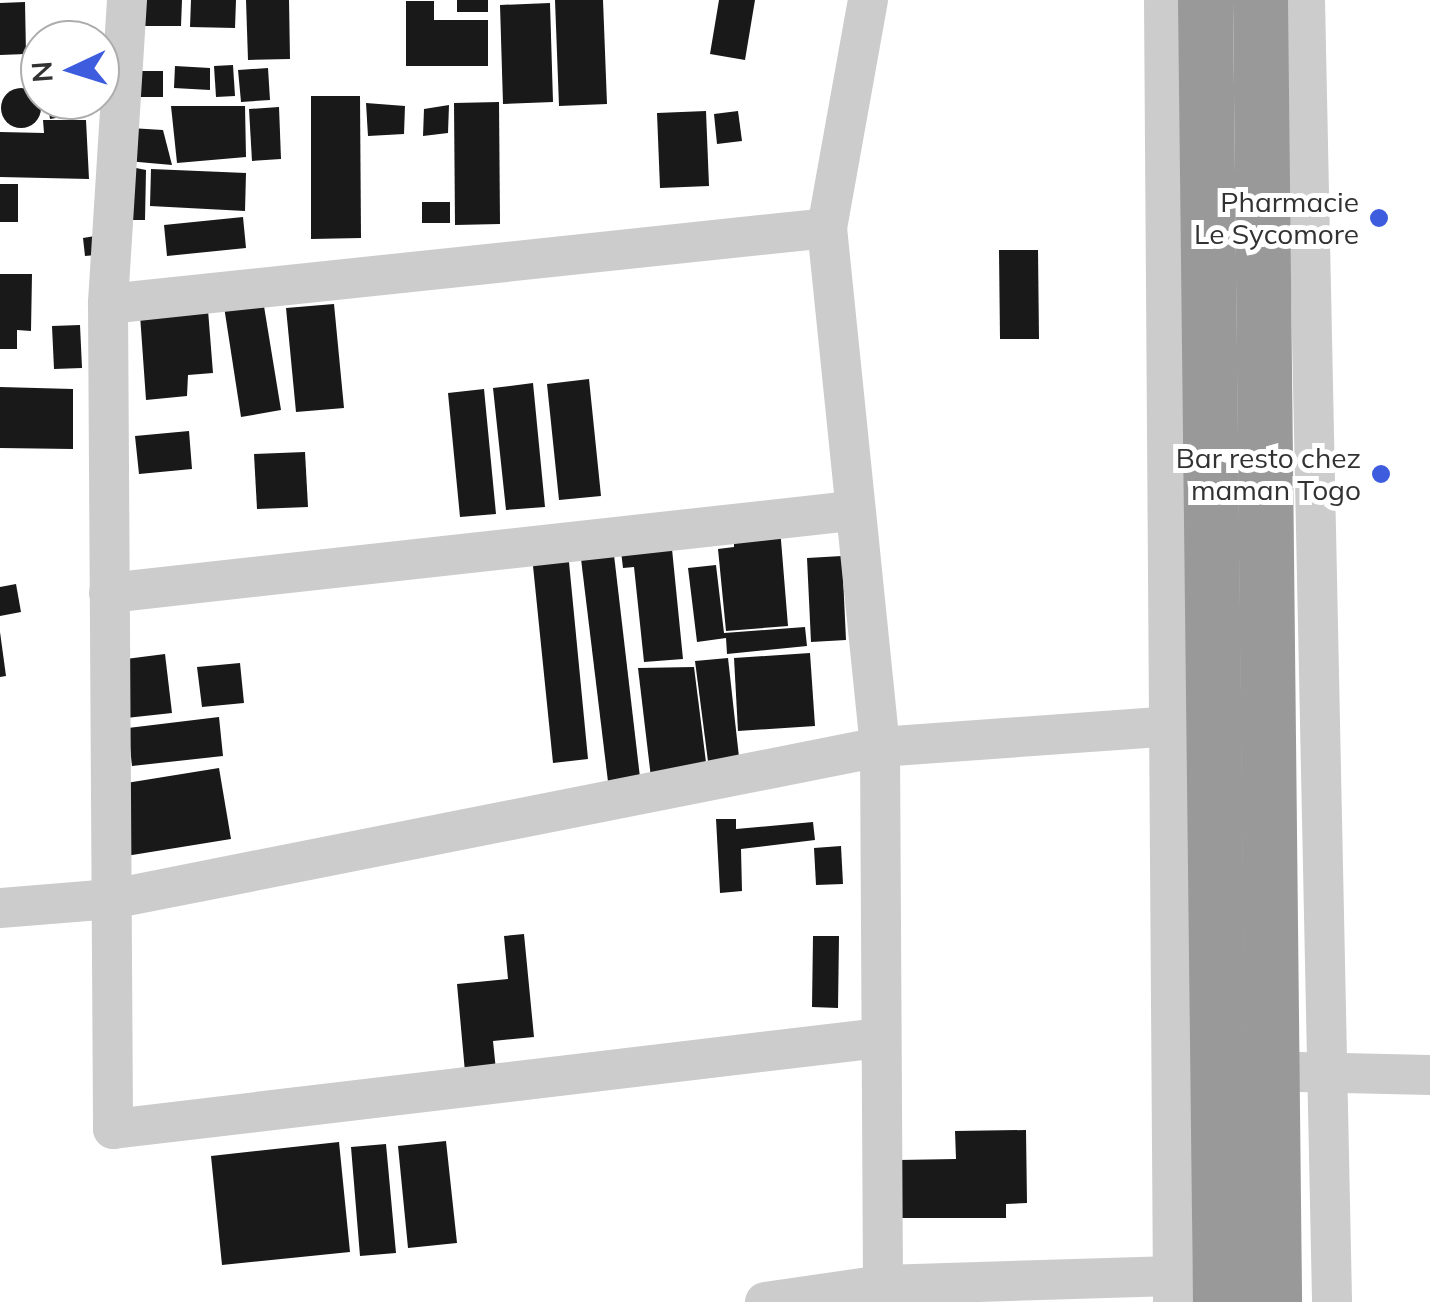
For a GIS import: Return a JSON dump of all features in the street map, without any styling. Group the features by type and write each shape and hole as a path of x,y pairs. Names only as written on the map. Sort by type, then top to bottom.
{"highway":[{"path":"1205,0 1220,1302"},
{"path":"1260,0 1299,1072 1274,1302"}],"street":[{"path":"127,0 108,304 113,1129 879,1038"},
{"path":"868,0 827,228 851,511 880,747 883,1284"},
{"path":"765,1302 883,1284 1173,1289 1164,0"},
{"path":"1305,0 1299,1072 1332,1302"},
{"path":"108,304 827,228"},
{"path":"110,593 851,511"},
{"path":"0,908 112,898 880,747 1170,726"},
{"path":"1299,1072 1430,1074"}],"building":[{"path":"132,0 182,0 181,26 132,26"},
{"path":"191,0 236,0 235,28 190,27"},
{"path":"246,0 289,0 290,59 248,60"},
{"path":"457,0 488,0 488,12 457,12"},
{"path":"555,0 603,0 607,104 559,106"},
{"path":"719,0 755,0 745,60 710,54"},
{"path":"406,1 434,1 434,20 488,20 488,66 406,66"},
{"path":"25,2 25,20 20,20 20,54 0,55 0,3"},
{"path":"550,3 553,102 503,104 500,5"},
{"path":"233,65 235,96 216,97 214,66"},
{"path":"175,66 210,68 210,90 174,88"},
{"path":"268,68 270,100 241,102 238,70"},
{"path":"130,71 163,71 163,97 130,97"},
{"path":"20,88 20,120 36,120 29,126 13,126 3,116 3,100"},
{"path":"311,96 360,96 361,238 311,239"},
{"path":"499,102 500,224 455,225 454,103"},
{"path":"366,103 405,106 404,134 368,136"},
{"path":"449,105 448,133 423,136 424,109"},
{"path":"171,106 245,106 246,157 177,163"},
{"path":"279,107 281,159 252,161 249,109"},
{"path":"706,111 709,186 660,188 657,113"},
{"path":"738,111 742,141 717,144 714,114"},
{"path":"43,120 86,120 89,179 0,177 0,132 44,133"},
{"path":"130,128 163,130 172,165 127,161"},
{"path":"131,167 146,170 145,220 127,220"},
{"path":"151,169 246,173 245,211 150,206"},
{"path":"0,184 18,184 18,222 0,222"},
{"path":"422,202 450,202 450,223 422,223"},
{"path":"243,217 246,248 167,256 164,225"},
{"path":"95,236 96,255 85,256 83,238"},
{"path":"999,250 1038,250 1039,339 1000,339"},
{"path":"0,274 32,274 31,331 17,330 17,349 0,349"},
{"path":"262,294 281,410 241,417 223,300"},
{"path":"334,304 344,408 296,412 286,308"},
{"path":"208,310 213,373 188,375 187,396 146,400 140,315"},
{"path":"80,325 82,368 54,369 52,326"},
{"path":"589,379 601,496 559,500 547,384"},
{"path":"533,383 545,507 506,510 493,388"},
{"path":"0,387 73,389 73,449 0,448"},
{"path":"484,389 496,514 460,517 448,393"},
{"path":"189,431 192,469 139,474 135,436"},
{"path":"305,452 308,507 257,509 254,454"},
{"path":"780,528 788,626 726,631 718,549 734,547 734,531"},
{"path":"670,529 683,659 644,662 634,567 623,568 619,535"},
{"path":"568,552 588,759 553,763 532,556"},
{"path":"614,555 641,786 609,790 581,559"},
{"path":"842,556 846,640 811,642 807,558"},
{"path":"716,565 724,633 805,627 807,646 727,654 726,638 697,642 688,568"},
{"path":"16,584 21,612 0,616 0,587"},
{"path":"0,632 6,676 0,677"},
{"path":"810,653 815,726 738,731 734,658"},
{"path":"165,654 172,713 126,718 118,660"},
{"path":"728,658 740,766 709,769 695,661"},
{"path":"240,663 244,703 202,707 197,667"},
{"path":"694,667 708,778 652,786 638,668"},
{"path":"219,717 223,756 132,766 128,728"},
{"path":"219,768 231,839 126,856 114,785"},
{"path":"716,819 736,819 736,829 813,822 815,840 741,849 742,891 720,893"},
{"path":"841,846 843,884 816,885 814,848"},
{"path":"524,934 534,1037 493,1041 497,1080 466,1083 457,984 508,979 504,936"},
{"path":"813,936 839,936 838,1008 812,1007"},
{"path":"1026,1130 1027,1203 1006,1204 1006,1218 899,1218 899,1160 956,1159 955,1131"},
{"path":"446,1141 457,1243 408,1248 398,1146"},
{"path":"339,1142 350,1252 222,1265 211,1156"},
{"path":"386,1144 396,1253 360,1256 351,1147"}],"place":[{"name":"Pharmacie Le Sycomore","path":"1379,218"},
{"name":"Bar resto chez maman Togo","path":"1381,474"}]}
